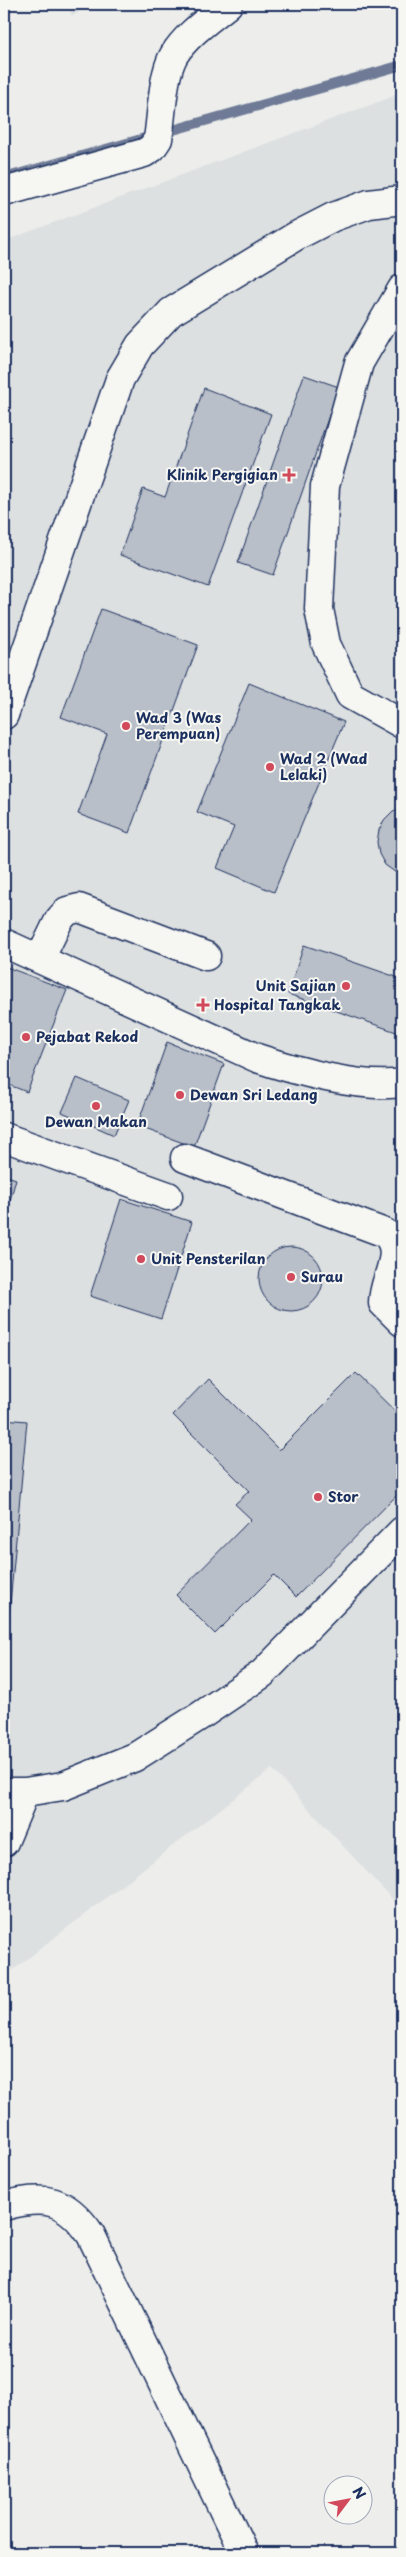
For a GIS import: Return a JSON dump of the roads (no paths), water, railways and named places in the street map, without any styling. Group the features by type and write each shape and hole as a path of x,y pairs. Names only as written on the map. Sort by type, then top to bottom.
{"street":[{"path":"4,192 144,153 152,148 158,139 163,104 174,56 188,38 228,4"},
{"path":"4,715 120,379 140,344 171,312 296,236 333,217 369,204 402,200"},
{"path":"402,290 359,363 325,486 319,610 326,644 350,695 402,724"},
{"path":"40,959 59,920 67,911 79,908 206,956"},
{"path":"4,943 256,1058 278,1066 382,1086 402,1083"},
{"path":"4,1138 168,1196"},
{"path":"185,1158 392,1238 397,1246 398,1254 383,1293 383,1303 402,1322"},
{"path":"4,1842 14,1792 63,1786 135,1757 262,1674 402,1531"},
{"path":"4,2206 30,2199 45,2200 72,2212 91,2235 244,2553"}],"waterway":[{"path":"4,178 402,65"}],"place":[{"name":"Klinik Pergigian","path":"289,475"},
{"name":"Wad 3 (Was Perempuan)","path":"126,726"},
{"name":"Wad 2 (Wad Lelaki)","path":"270,767"},
{"name":"Unit Sajian","path":"346,986"},
{"name":"Hospital Tangkak","path":"203,1005"},
{"name":"Pejabat Rekod","path":"26,1037"},
{"name":"Dewan Sri Ledang","path":"180,1095"},
{"name":"Dewan Makan","path":"96,1106"},
{"name":"Unit Pensterilan","path":"141,1259"},
{"name":"Surau","path":"291,1277"},
{"name":"Stor","path":"318,1497"}]}
